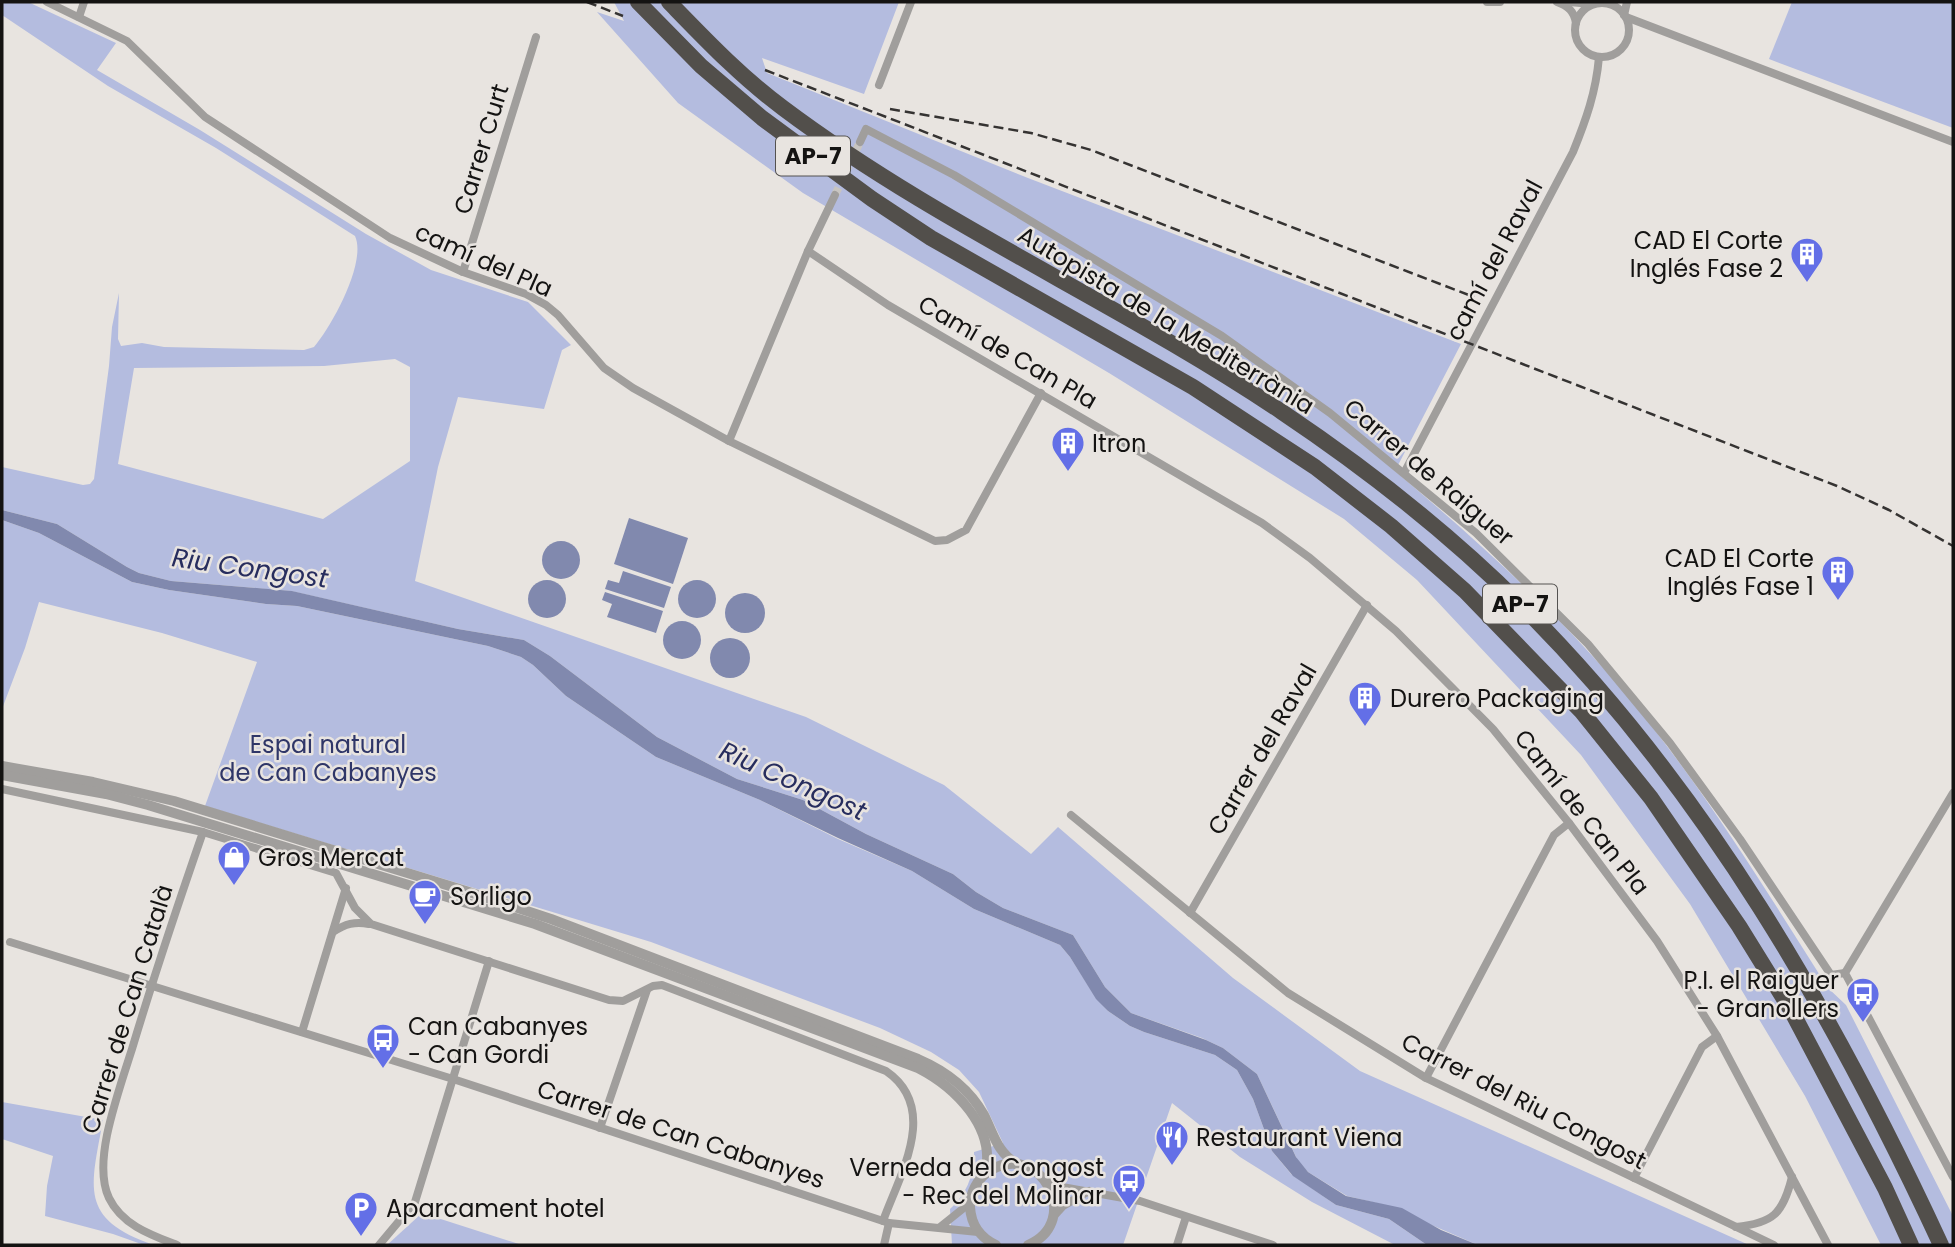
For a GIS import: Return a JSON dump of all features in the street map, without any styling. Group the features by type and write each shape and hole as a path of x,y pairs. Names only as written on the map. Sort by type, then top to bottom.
{"highway":[{"path":"631,2 662,29"},
{"name":"Autopista de la Mediterrània","path":"638,2 701,66 762,118 872,199 930,238 1193,387 1315,467 1391,526 1465,591 1582,712 1651,798 1739,926 1791,1010 1879,1176 1912,1245"},
{"name":"Autopista de la Mediterrània","path":"669,2 759,89 882,176 972,232 1173,344 1281,411 1382,484 1522,606 1592,681 1650,751 1703,822 1750,892 1784,944 1845,1051 1941,1245"},
{"path":"684,2 740,60 882,176"}],"street":[{"name":"camí del Pla","path":"47,2 134,46 196,110 390,238 463,272 526,294 546,305 604,368 633,388 729,440 935,541 947,540 965,530 1041,393"},
{"path":"79,16 84,2"},
{"path":"879,85 911,2"},
{"path":"1487,2 1500,2"},
{"path":"1557,2 1567,6 1574,14 1577,41 1590,54 1599,57 1615,54 1622,49 1629,34 1625,16 1627,2"},
{"path":"1569,2 1616,4 1625,16 1953,142"},
{"path":"1576,23 1587,8 1595,4"},
{"path":"1629,34 1654,26"},
{"name":"Carrer Curt","path":"463,272 536,37"},
{"name":"camí del Raval","path":"1404,473 1573,152 1587,119 1596,87 1599,57"},
{"name":"Carrer de Raiguer","path":"860,142 866,129 954,175 1222,336 1330,413 1476,533 1588,644 1670,743 1709,796 1831,975 1845,973"},
{"path":"729,440 808,251 835,195"},
{"name":"Camí de Can Pla","path":"808,251 888,305 1262,523 1310,558 1396,631 1493,729 1569,823 1657,942 1717,1036 1828,1245"},
{"name":"Carrer del Raval","path":"1190,913 1367,605"},
{"path":"2,766 93,782 174,802 466,891 647,955 943,1071 964,1089 978,1106 1002,1153 1017,1164 1034,1170 1052,1184 1140,1201 1273,1245"},
{"path":"2,775 106,794 175,812 473,904 633,961 918,1069 947,1085 965,1104 980,1128 986,1145 988,1164 985,1174"},
{"path":"2,789 202,832 335,873 346,888 355,908 372,924"},
{"path":"1953,793 1845,973 1953,1177"},
{"name":"Carrer del Riu Congost","path":"1071,815 1287,993 1426,1078 1774,1245"},
{"path":"1426,1078 1554,835 1569,823"},
{"name":"Carrer de Can Català","path":"177,1245 146,1233 126,1219 109,1198 103,1178 107,1136 151,985 202,832"},
{"path":"302,1032 346,888"},
{"path":"333,932 343,925 358,922 372,924 609,1000 622,1001 656,985 662,985 886,1071 905,1088 914,1110 914,1133 886,1222 884,1245"},
{"name":"Carrer de Can Cabanyes","path":"10,942 453,1079 886,1222 978,1232"},
{"path":"379,1245 415,1202 489,961"},
{"path":"600,1128 647,990"},
{"path":"1634,1178 1702,1047 1717,1036"},
{"path":"996,1245 978,1232 973,1223 970,1203 978,1182 985,1174 995,1168 1017,1164"},
{"path":"1041,1176 1053,1195 1053,1217"},
{"path":"1734,1227 1760,1224 1775,1215 1785,1202 1792,1177"},
{"path":"1028,1245 1040,1240 1053,1217 1063,1206 1088,1191"},
{"path":"940,1227 970,1203"},
{"path":"1177,1245 1186,1217"}],"green space":[{"path":"2,2 28,2 116,43 97,70 200,130 366,234 431,270 528,302 571,345 562,350 544,409 458,397 438,467 415,581 806,717 944,785 1031,854 1058,827 1233,978 1360,1071 1749,1245 1478,1245 1385,1205 1347,1196 1308,1172 1298,1161 1257,1074 1223,1048 1131,1013 1105,987 1073,935 1003,908 953,874 866,834 803,800 737,779 657,737 550,656 524,640 458,629 291,591 171,581 127,567 57,524 2,510 2,467 83,485 90,484 94,479 112,327 119,293 118,339 121,346 142,343 164,347 304,350 314,347 338,310 352,277 357,247 355,236 216,148 108,86 2,15","holes":["395,359 410,367 410,461 323,519 118,464 134,368 324,366"]},
{"path":"614,2 899,2 864,94 762,58 767,73 1028,178 1461,344 1395,471 1496,560 1592,655 1650,724 1698,788 1828,988 1846,1005 1953,1216 1953,1245 1881,1245 1805,1096 1690,904 1581,755 1417,580 1344,519 1109,373 803,193 678,103 597,12 624,21"},
{"path":"1792,2 1953,2 1953,128 1769,59"},
{"name":"Espai natural de Can Cabanyes","path":"2,520 39,533 132,582 169,590 297,606 488,646 521,657 566,696 656,757 760,800 838,839 912,871 974,909 1060,945 1108,1011 1144,1032 1215,1055 1237,1070 1253,1099 1272,1151 1291,1174 1336,1205 1389,1219 1427,1245 1395,1245 1312,1202 1240,1157 1172,1103 1123,1245 952,1245 950,1209 968,1184 974,1152 1003,1143 979,1092 959,1070 931,1052 880,1028 651,942 205,806 257,662 162,633 39,602 2,709"},
{"path":"2,1102 103,1120 94,1182 101,1212 112,1224 129,1235 154,1245 144,1245 45,1216 53,1156 2,1139"},
{"path":"422,1213 522,1245 387,1245"}],"shaded area":[{"path":"2,510 57,524 139,573 171,581 292,591 458,629 524,640 550,656 657,737 737,779 803,800 866,834 953,874 1003,908 1073,935 1105,987 1131,1013 1223,1048 1257,1074 1296,1157 1308,1172 1346,1196 1402,1208 1441,1230 1478,1245 1427,1245 1389,1219 1336,1205 1293,1176 1272,1151 1253,1099 1237,1070 1215,1055 1130,1026 1108,1011 1096,999 1060,945 974,909 912,871 760,800 656,757 566,696 521,657 488,646 297,606 169,590 132,582 39,533 2,520"},
{"path":"629,518 688,538 673,584 614,564"},
{"path":"561,541 574,547 580,560 574,573 561,579 548,573 542,560 548,547"},
{"path":"623,571 671,587 664,608 605,589 608,580 619,583"},
{"path":"547,580 560,586 566,599 560,612 547,618 534,612 528,599 534,586"},
{"path":"697,580 710,586 716,599 710,612 697,618 684,612 678,599 684,586"},
{"path":"605,592 663,611 656,633 607,617 612,604 602,600"},
{"path":"745,593 753,594 759,599 764,605 764,621 759,627 753,632 745,633 737,632 731,627 726,621 725,613 726,605 731,599 737,594"},
{"path":"682,621 695,627 701,640 695,653 682,659 669,653 663,640 669,627"},
{"path":"730,638 738,639 744,644 749,650 749,666 744,672 738,677 730,678 722,677 716,672 711,666 710,658 711,650 716,644 722,639"}],"tunnel":[{"path":"835,195 860,142"}],"railway":[{"path":"587,2 623,16"},
{"path":"765,70 1837,486 1889,510 1953,546"},
{"path":"890,109 1031,133 1091,150 1474,297"}],"place":[{"name":"CAD El Corte Inglés Fase 2","path":"1807,284"},
{"name":"Itron","path":"1068,473"},
{"name":"CAD El Corte Inglés Fase 1","path":"1838,602"},
{"name":"Durero Packaging","path":"1365,728"},
{"name":"Gros Mercat","path":"234,887"},
{"name":"Sorligo","path":"425,926"},
{"name":"P.I. el Raiguer - Granollers","path":"1863,1024"},
{"name":"Can Cabanyes - Can Gordi","path":"383,1070"},
{"name":"Restaurant Viena","path":"1172,1167"},
{"name":"Verneda del Congost - Rec del Molinar","path":"1129,1211"},
{"name":"Aparcament hotel","path":"361,1238"}],"water label":[{"name":"Riu Congost","path":"250,568"},
{"name":"Riu Congost","path":"793,781"}]}
